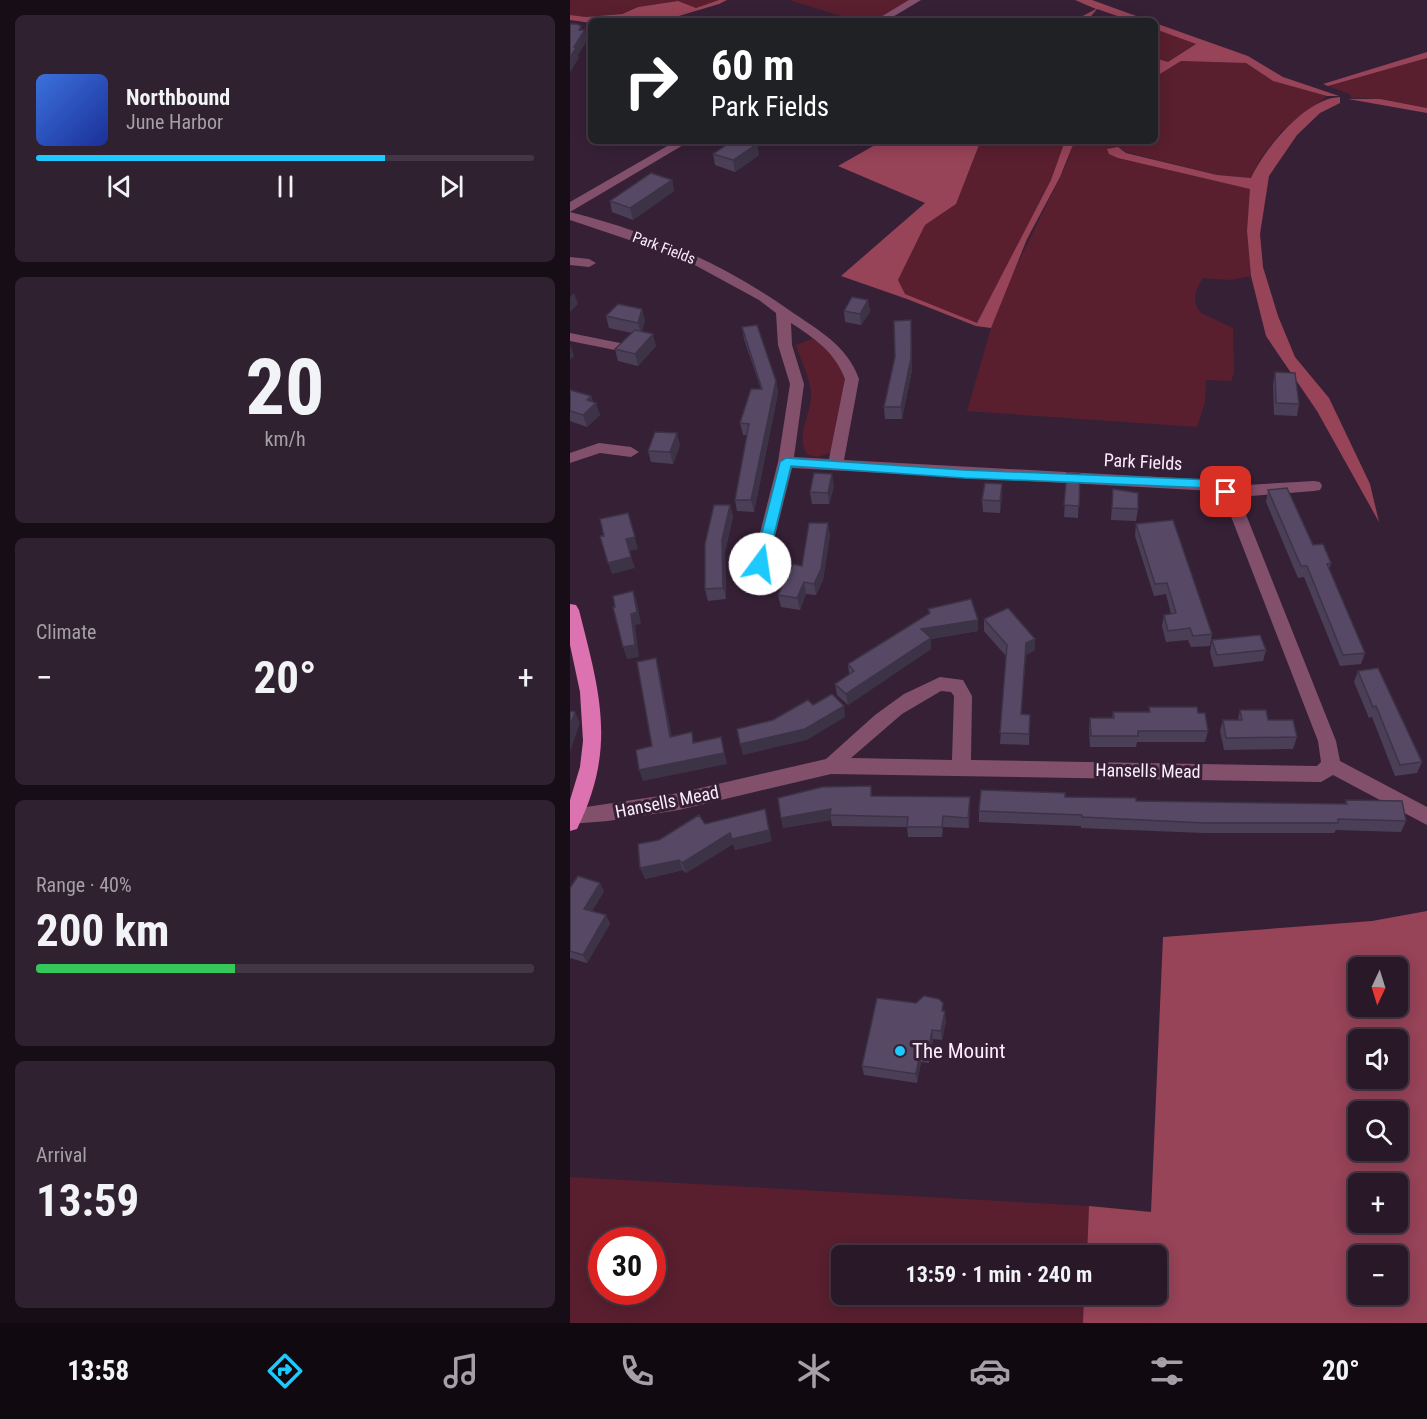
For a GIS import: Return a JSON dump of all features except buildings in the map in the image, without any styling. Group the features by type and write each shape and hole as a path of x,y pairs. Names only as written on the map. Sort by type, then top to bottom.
{"main road":[{"path":"570,610 589,680 594,719 591,766 571,820"}],"street":[{"path":"884,18 916,0"},
{"path":"570,208 679,144"},
{"name":"Park Fields","path":"570,216 685,254 764,297 842,357 849,368 852,379 836,464"},
{"path":"570,261 589,263"},
{"path":"760,564 786,462 797,384 785,345 783,312"},
{"path":"785,345 816,335"},
{"path":"570,337 615,346"},
{"path":"570,458 599,448 631,452"},
{"name":"Park Fields","path":"786,462 964,474 1213,484 1226,492"},
{"path":"1226,492 1314,486"},
{"path":"1226,492 1233,499 1327,741 1331,765 1427,818"},
{"path":"831,766 869,729 912,699 939,684 957,685 963,696 961,767"},
{"name":"Hansells Mead","path":"571,820 627,812 831,766 961,767 1022,771 1321,774 1331,765"}],"shaded area":[{"path":"570,0 719,0 696,8 678,1 637,7 620,14 586,17 570,15"},
{"path":"719,0 727,0 672,18 588,18 588,23 570,20 570,15 586,17 622,14 638,7 678,1 696,8"},
{"path":"789,0 916,0 884,18 847,18"},
{"path":"1075,0 1092,0 1142,18 1123,18 1097,9 1090,18 1079,18 1096,9"},
{"path":"1158,24 1248,56 1283,77 1339,96 1327,96 1273,81 1246,63 1181,61 1158,75 1158,59 1168,62 1196,44 1158,30"},
{"path":"1158,30 1196,44 1168,62 1158,59"},
{"path":"1427,52 1427,58 1328,86 1323,84"},
{"path":"1427,58 1427,108 1380,99 1351,98 1350,94 1328,86"},
{"path":"1181,61 1246,63 1273,81 1327,96 1281,132 1260,159 1251,178 1217,175 1126,152 1118,147 1118,158 1251,189 1247,231 1251,276 1231,280 1203,278 1195,296 1201,313 1233,328 1234,373 1231,381 1206,380 1205,402 1197,427 967,411 991,328 1010,279 1066,165 1072,147 1076,144 1158,144 1158,75"},
{"path":"1340,97 1340,103 1320,113 1297,135 1269,176 1260,234 1263,267 1278,316 1295,357 1329,398 1370,484 1379,522 1317,411 1266,336 1251,276 1247,231 1250,189 1118,158 1109,154 1107,149 1118,147 1126,153 1217,175 1251,178 1276,139 1301,115 1327,100"},
{"path":"1348,99 1380,99 1427,108 1427,113"},
{"path":"877,144 980,144 956,204 925,225 898,280 905,294 977,323 1051,180 1064,144 1075,144 1027,239 991,328 976,326 841,276 925,203 838,166"},
{"path":"1066,144 1051,180 978,324 905,294 898,280 925,225 956,204 979,145"},
{"path":"812,339 829,345 849,368 832,452 818,457 808,455 804,448 803,434 811,391 796,345"},
{"path":"1427,911 1427,1323 1083,1323 1084,1305 1167,1305 1167,1245 1087,1245 1089,1206 1151,1212 1163,937 1372,921"},
{"path":"570,1177 1089,1206 1087,1245 831,1245 831,1305 1084,1305 1083,1323 570,1323"}],"place":[{"name":"The Mouint","path":"900,1051"}],"route":[{"path":"760,564 786,462 964,474 1213,484 1226,492"}]}
